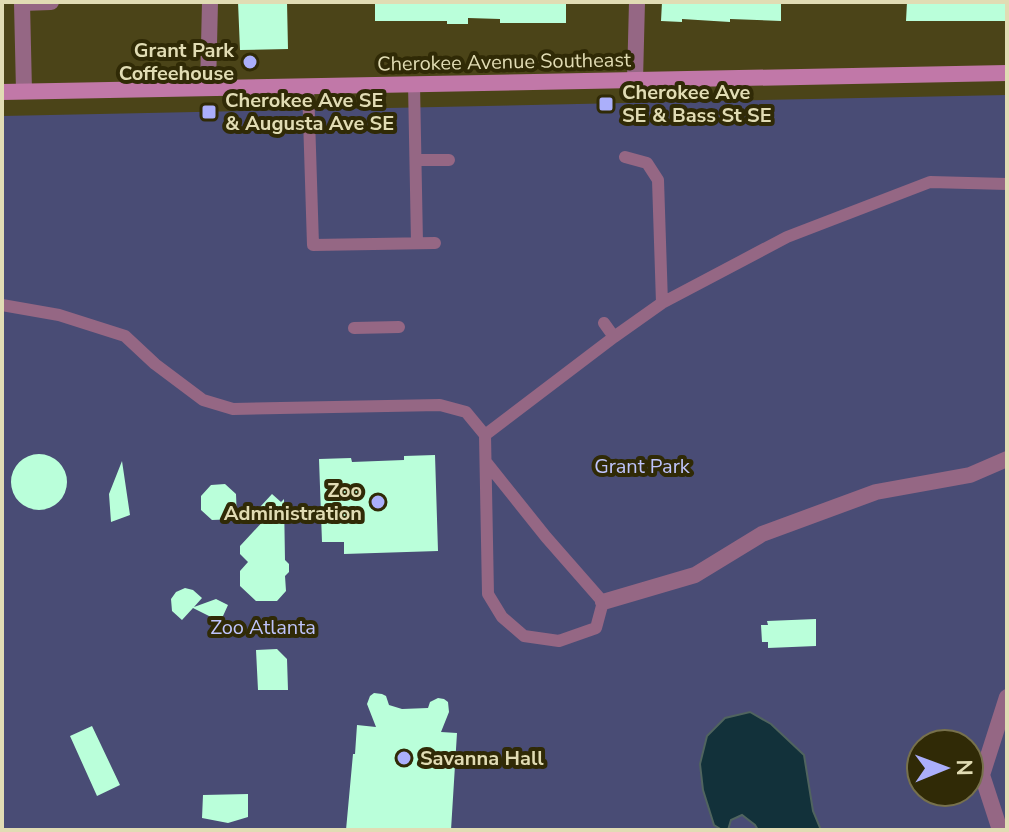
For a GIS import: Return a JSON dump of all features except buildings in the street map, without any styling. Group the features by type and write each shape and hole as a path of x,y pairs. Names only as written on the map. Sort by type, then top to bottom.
{"street":[{"path":"24,91 21,2 51,2"},
{"path":"208,88 210,2"},
{"path":"635,80 637,2"},
{"name":"Cherokee Avenue Southeast","path":"2,92 1007,73"},
{"path":"603,602 695,575 762,534 876,492 970,475 1007,459"},
{"path":"1000,830 982,775 1007,697"}],"lane":[{"path":"414,84 417,243"},
{"path":"308,86 313,245 435,243"},
{"path":"625,157 647,163 658,180 662,303"},
{"path":"416,160 449,160"},
{"path":"485,435 662,303 787,237 930,182 1007,184"},
{"path":"2,305 59,315 125,336 155,364 203,400 217,406 233,409 440,405 466,412 485,435 488,594 502,617 524,636 559,641 596,628 603,602 486,462"},
{"path":"604,323 614,337"},
{"path":"354,328 399,327"}],"green space":[{"name":"Grant Park","path":"1007,95 1007,830 2,830 2,116"}],"shaded area":[{"path":"750,712 771,724 804,755 813,811 821,830 758,830 742,815 731,820 728,830 714,825 703,790 700,764 707,736 725,718"}],"place":[{"name":"Grant Park Coffeehouse","path":"250,62"},
{"name":"Cherokee Ave SE & Bass St SE","path":"606,104"},
{"name":"Cherokee Ave SE & Augusta Ave SE","path":"209,112"},
{"name":"Zoo Administration","path":"378,502"},
{"name":"Savanna Hall","path":"404,758"}],"park label":[{"name":"Zoo Atlanta","path":"263,627"}]}
